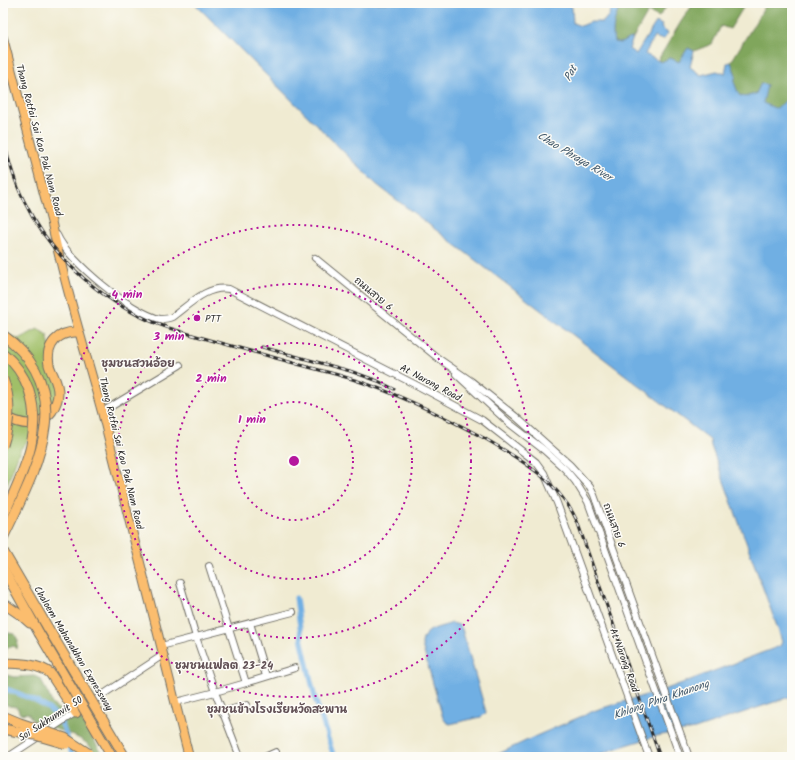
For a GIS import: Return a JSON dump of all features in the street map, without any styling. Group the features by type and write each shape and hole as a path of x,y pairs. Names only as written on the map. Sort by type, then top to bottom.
{"highway":[{"path":"3,415 14,421 30,424 43,420 48,415 54,407 58,396 57,384 49,364 51,346 54,340 62,334 78,332"},
{"path":"3,335 22,351 31,363 42,388 47,418 42,449 36,466 3,538"},
{"path":"3,353 10,358 27,384 34,414 34,434 29,456 3,517"},
{"path":"3,379 10,405 3,444"},
{"name":"Chaloem Mahanakhon Expressway","path":"3,551 125,757"},
{"name":"Chaloem Mahanakhon Expressway","path":"3,568 39,633 112,757"},
{"path":"3,603 22,616 39,633"},
{"path":"3,663 30,665 44,669 50,673 76,713"},
{"path":"3,716 65,738 92,755"},
{"path":"3,729 50,739 92,755"}],"main road":[{"name":"Thang Rotfai Sai Kao Pak Nam Road","path":"3,38 52,224 78,332 88,357 189,757"}],"street":[{"name":"At Narong Road","path":"52,224 60,242 93,276 142,311 161,319 172,318 207,292 217,289 230,289 482,420 536,462 544,473 557,503 649,757"},
{"name":"ถนนสาย 6","path":"315,258 439,359 509,423 544,450 565,469 575,481 588,502 680,757"},
{"name":"ถนนสาย 6","path":"439,359 471,381 515,416 570,465 590,487 688,757"},
{"path":"102,412 180,365"},
{"path":"209,566 246,683"},
{"path":"180,583 196,637 222,712 240,757"},
{"path":"161,646 293,612"},
{"path":"250,623 266,676"},
{"name":"Soi Sukhumvit 50","path":"8,757 163,655"},
{"path":"176,702 295,668"},
{"path":"222,712 247,705"},
{"path":"265,757 276,752"}],"green space":[{"path":"623,3 669,3 659,17 648,12 633,38 621,43 614,42 613,27 620,7"},
{"path":"694,3 746,3 730,29 721,26 712,44 694,51 688,48 679,62 670,58 661,62 658,60"},
{"path":"767,3 792,3 792,101 786,101 777,109 762,103 767,85 761,83 756,94 744,97 738,95 734,82 736,75 731,62"},
{"path":"38,329 47,335 62,393 54,409 20,450 3,496 3,332 18,339"},
{"path":"3,634 15,634 18,641 17,649 14,646 6,648 6,652 3,656"},
{"path":"3,674 14,677 34,676 41,679 52,704 61,711 68,720 75,717 82,720 104,757 98,757 89,745 80,739 68,733 35,722 28,713 20,714 17,707 6,704 3,701"}],"water":[{"path":"194,3 565,3 572,7 573,23 581,26 591,22 603,22 609,15 612,3 623,3 614,22 614,42 621,43 633,38 629,49 636,54 656,22 662,25 661,28 668,33 663,40 654,37 645,54 661,62 670,58 679,62 688,48 694,51 690,67 701,75 717,71 725,74 727,63 731,62 736,75 734,82 739,95 744,97 756,94 761,83 767,85 763,103 777,109 786,100 792,101 792,696 695,729 656,736 592,757 492,757 596,710 669,688 780,646 782,642 779,632 710,440 376,184"},
{"path":"452,623 459,625 462,629 486,712 481,717 450,724 443,718 422,645 423,639 428,632"}],"waterway":[{"path":"296,598 302,642 315,698 334,757"},
{"path":"3,688 34,700 55,714 63,728 73,757"}],"railway":[{"path":"3,137 20,193 36,222 50,242 84,279 125,308 146,319 169,328 346,377 407,400 482,437 524,462 549,482 569,507 577,521 660,757"},
{"path":"262,347 350,371 378,381 394,389"}],"place":[{"name":"PTT","path":"197,318"}],"district":[{"name":"ชุมชนสวนอ้อย","path":"138,363"},
{"name":"ชุมชนแฟลต 23-24","path":"224,665"},
{"name":"ชุมชนข้างโรงเรียนวัดสะพาน","path":"277,709"}],"water label":[{"name":"Pat","path":"570,73"},
{"name":"Chao Phraya River","path":"575,156"},
{"name":"Khlong Phra Khanong","path":"661,699"}]}
